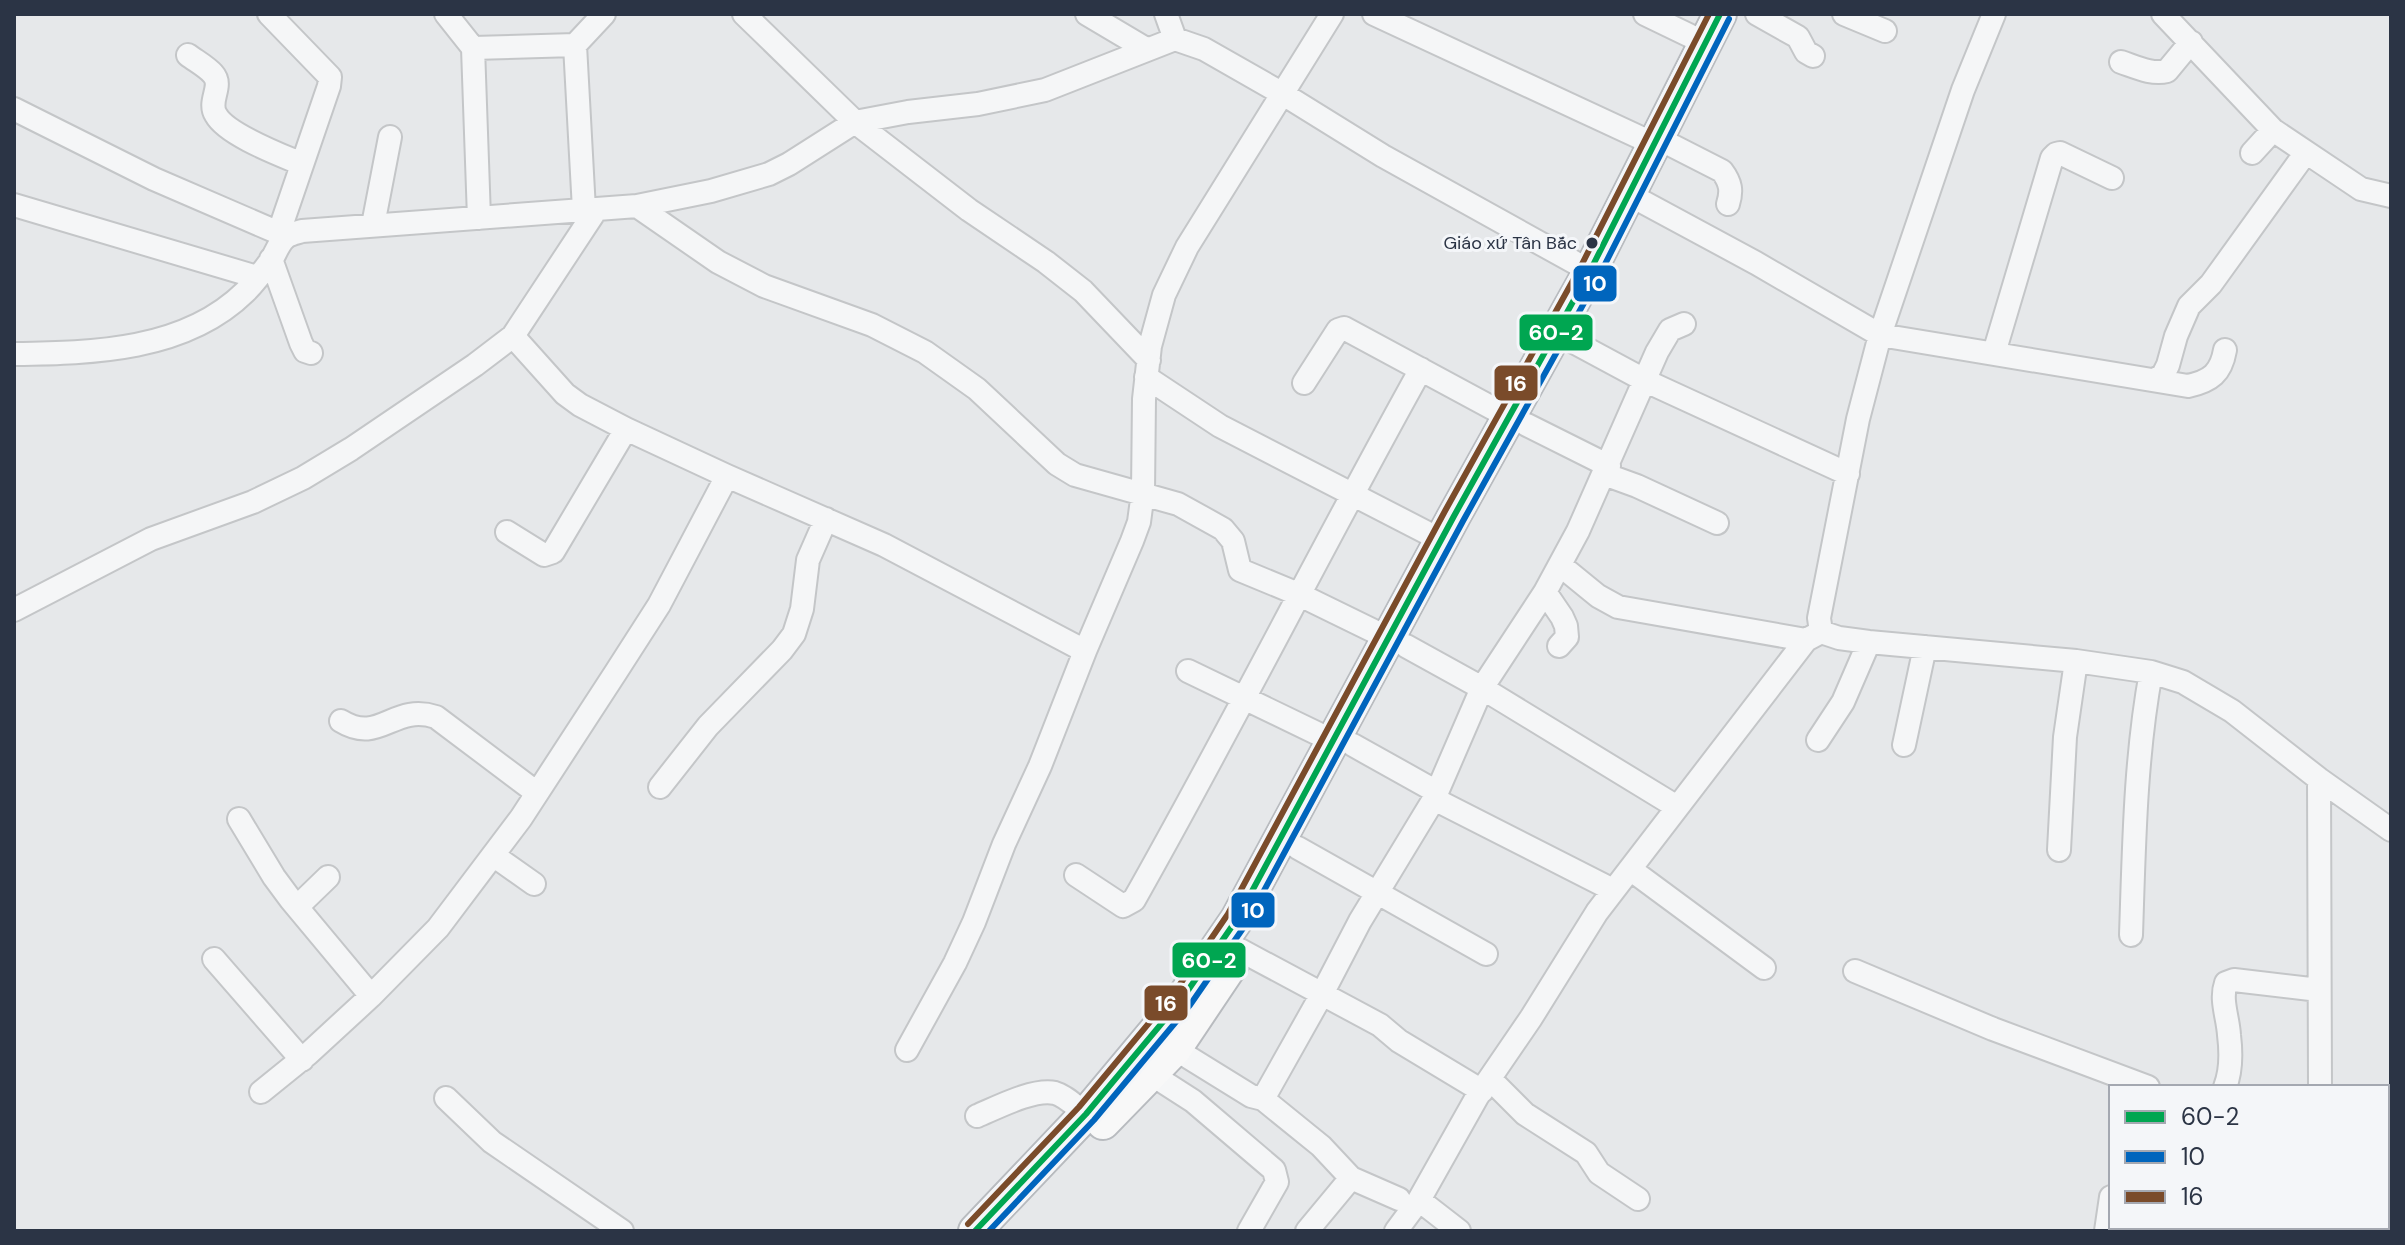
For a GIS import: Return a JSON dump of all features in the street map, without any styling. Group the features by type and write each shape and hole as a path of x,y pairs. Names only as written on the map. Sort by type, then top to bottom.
{"highway":[{"path":"1397,642 1441,540 1570,340 1643,202 1705,43 1720,14"},
{"path":"975,1231 1086,1114 1182,999 1237,919 1343,743 1518,421 1590,271 1743,14"},
{"path":"1000,1231 1175,1049 1240,950 1298,848 1343,743"}],"street":[{"path":"14,354 90,352 175,335 224,310 246,291 271,259 282,234 330,77 269,14"},
{"path":"473,48 575,45 604,14"},
{"path":"744,14 855,122 969,210 1083,291 1148,368 1220,426 1441,540"},
{"path":"1087,14 1146,49"},
{"path":"1166,14 1175,39"},
{"path":"907,1050 974,922 1139,522 1143,492 1144,399 1150,346 1164,295 1187,247 1332,14"},
{"path":"1374,14 1722,171 1732,192 1728,204"},
{"path":"1645,14 1705,43"},
{"path":"1757,14 1798,37 1806,52 1813,56"},
{"path":"1844,14 1885,31"},
{"path":"1396,1231 1409,1200 1531,1018 1597,912 1814,636 1858,419 1880,335 1963,90 1994,14"},
{"path":"2163,14 2273,130 2361,189 2391,196"},
{"path":"452,16 473,48 479,218"},
{"path":"14,109 154,179 282,234 637,206 711,191 769,174 855,122 966,106 1045,90 1175,39 1204,49 1383,156 1590,271"},
{"path":"2121,62 2162,73 2191,42"},
{"path":"14,610 151,539 253,502 303,478 351,449 513,336 590,210 575,45"},
{"path":"188,55 214,75 218,82 212,101 213,112 219,120 248,139 302,164"},
{"path":"2252,153 2273,130"},
{"path":"373,225 390,137"},
{"path":"1994,353 2052,158 2060,153 2112,178"},
{"path":"2154,380 2163,375 2189,306 2211,284 2299,162"},
{"path":"2361,189 2391,178"},
{"path":"1643,202 1880,335 2188,386 2207,382 2223,361 2225,350"},
{"path":"14,205 257,277"},
{"path":"637,206 718,262 764,286 872,325 925,352 977,389 1057,464 1075,475 1178,504 1223,529 1233,541 1240,570 1397,642 1482,688 1677,807"},
{"path":"271,259 301,343 305,351 311,353"},
{"path":"1263,1099 1336,964 1435,795 1482,688 1560,565 1606,470 1657,352 1670,330 1684,324"},
{"path":"1304,383 1341,328 1606,470 1717,523"},
{"path":"513,336 565,394 580,405 727,476 884,545 1085,651"},
{"path":"1570,340 1645,380 1848,474"},
{"path":"1076,875 1123,906 1134,900 1200,783 1351,494 1421,369"},
{"path":"507,532 544,555 553,552 626,429"},
{"path":"261,1092 302,1060 438,928 537,793 659,605 727,476"},
{"path":"660,787 708,726 794,634 802,609 808,560 826,519"},
{"path":"1560,565 1589,589 1618,607 1814,636 2076,661 2151,672 2183,682 2232,711 2391,830"},
{"path":"1545,592 1566,626 1567,637 1559,646"},
{"path":"1818,740 1843,702 1869,642"},
{"path":"1904,745 1925,647"},
{"path":"2059,850 2065,737 2076,661"},
{"path":"1188,671 1343,743 1613,890"},
{"path":"2131,935 2137,777 2142,717 2151,672"},
{"path":"341,721 353,729 370,730 400,715 423,712 436,717 537,793"},
{"path":"2319,779 2320,1085"},
{"path":"239,819 274,877 371,996"},
{"path":"1298,848 1486,954"},
{"path":"493,855 534,884"},
{"path":"1630,869 1764,968"},
{"path":"297,907 328,877"},
{"path":"1240,950 1380,1025 1399,1041 1486,1085 1586,1153 1599,1173 1638,1199"},
{"path":"214,959 302,1060"},
{"path":"1855,971 1993,1029 2143,1085"},
{"path":"2226,1085 2230,1037 2222,993 2226,983 2234,980 2319,990"},
{"path":"1175,1049 1251,1096 1263,1099 1321,1146 1351,1178 1409,1200 1459,1231"},
{"path":"1151,1074 1203,1110 1274,1170 1277,1182 1249,1231"},
{"path":"977,1116 1048,1092 1062,1096 1086,1114"},
{"path":"446,1098 492,1142 622,1231"},
{"path":"1307,1231 1351,1178"},
{"path":"2106,1231 2109,1211"}],"transit line":[{"name":"16","path":"968,1224 1079,1107 1174,993 1228,914 1581,266 1709,14"},
{"name":"60-2","path":"975,1231 1086,1114 1182,999 1237,919 1590,271 1720,14"},
{"name":"10","path":"989,1231 1094,1120 1190,1005 1246,924 1599,276 1729,19"}],"place":[{"name":"Giáo xứ Tân Bắc","path":"1592,243"}]}
